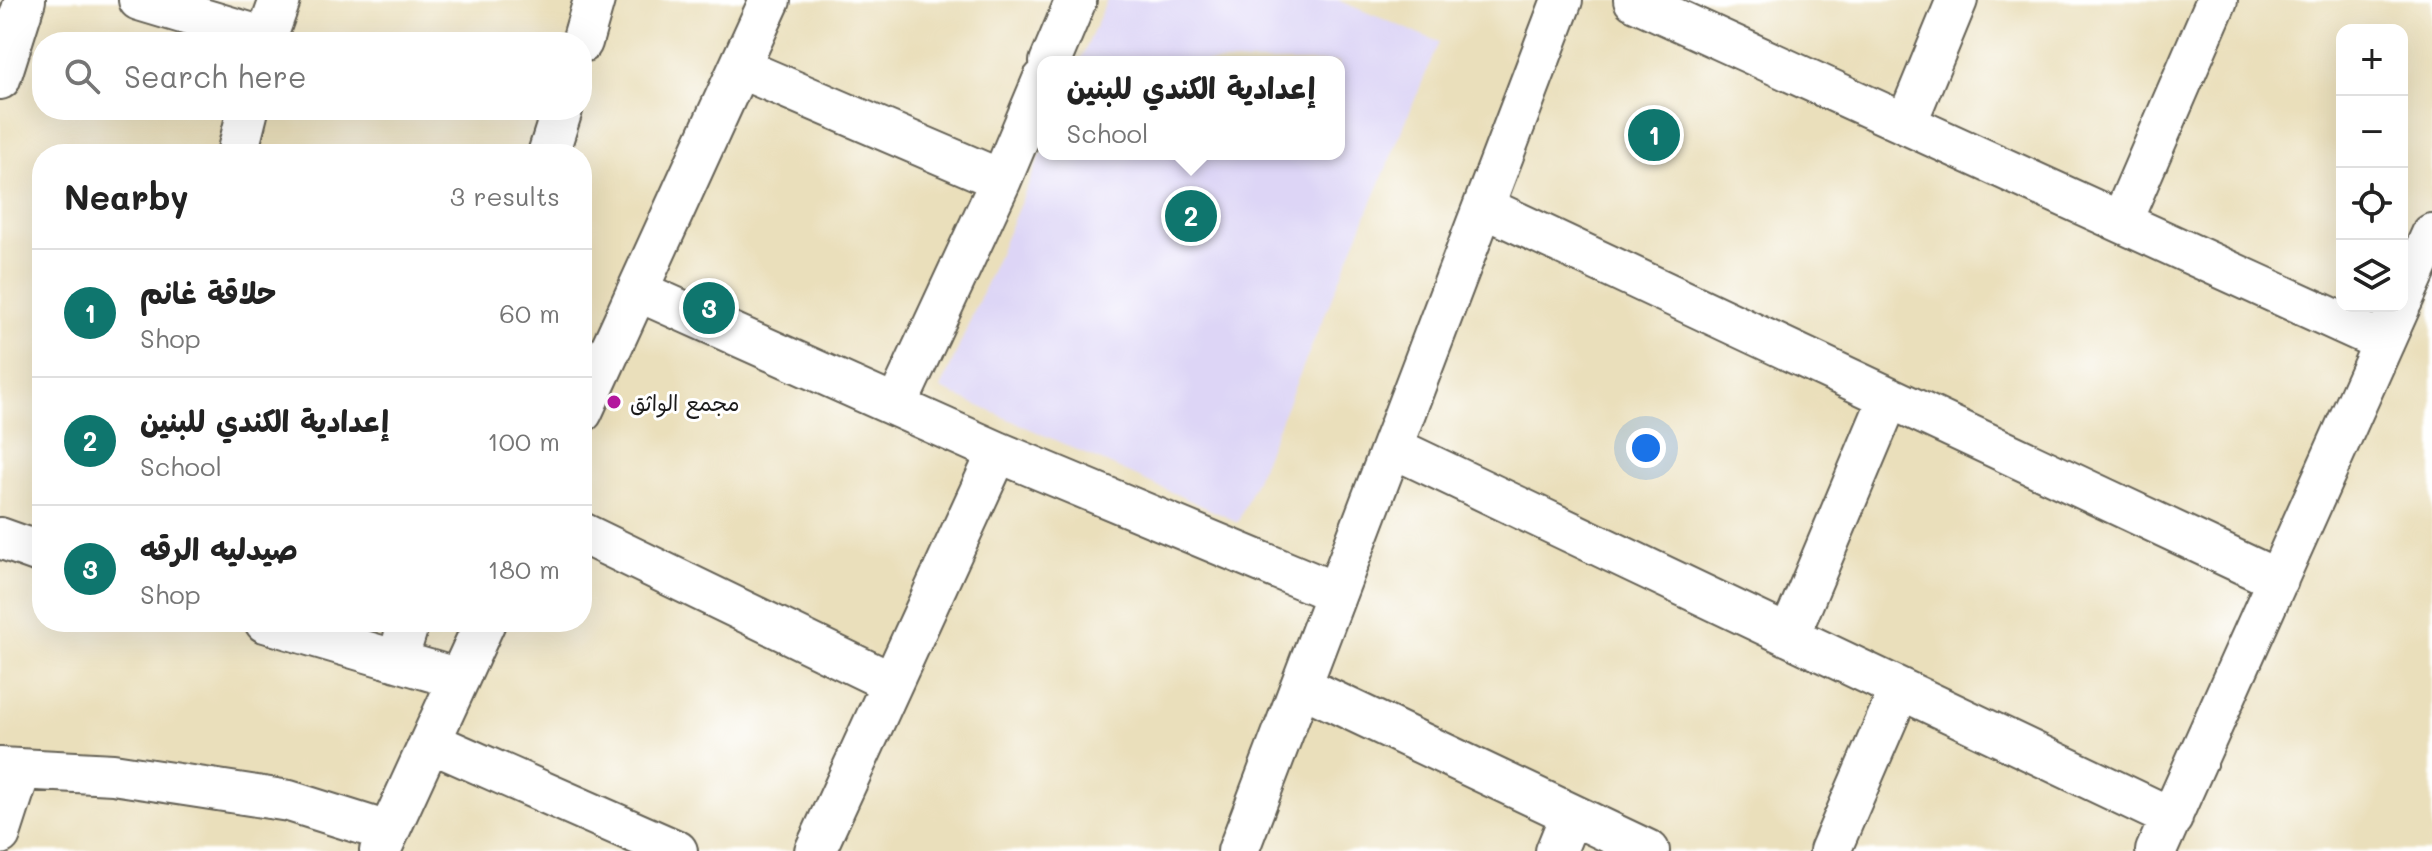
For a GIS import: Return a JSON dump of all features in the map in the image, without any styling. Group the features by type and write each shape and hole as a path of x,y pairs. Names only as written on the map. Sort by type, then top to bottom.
{"street":[{"path":"0,79 25,0"},
{"path":"139,0 241,32"},
{"path":"269,32 280,0"},
{"path":"585,32 594,0"},
{"path":"592,390 770,0"},
{"path":"1053,56 1076,0"},
{"path":"1238,851 1562,0"},
{"path":"1634,0 2384,342"},
{"path":"1906,124 1957,0"},
{"path":"2121,222 2217,0"},
{"path":"740,68 1001,180"},
{"path":"897,404 1001,180 1037,94"},
{"path":"240,144 246,120"},
{"path":"551,144 559,120"},
{"path":"1484,207 2278,580"},
{"path":"2408,288 2432,234"},
{"path":"638,291 897,404 998,452 1336,593"},
{"path":"1392,447 1900,689 2164,835 2397,312"},
{"path":"1789,636 1889,398"},
{"path":"815,851 998,452"},
{"path":"0,538 32,549"},
{"path":"592,538 890,682"},
{"path":"299,632 459,679"},
{"path":"397,661 406,632"},
{"path":"0,834 10,769 113,774 289,801 384,842 480,632"},
{"path":"1301,686 1649,851"},
{"path":"1830,851 1900,689"},
{"path":"430,742 677,851"},
{"path":"1556,851 1571,814"}],"shaded area":[{"path":"1107,0 1337,0 1439,42 1238,522 941,389 1039,160 1345,160 1345,56 1083,56"}],"place":[{"name":"حلاقة غانم","path":"1654,135"},
{"name":"إعدادية الكندي للبنين","path":"1191,216"},
{"name":"صيدليه الرقه","path":"709,308"},
{"name":"مجمع الواثق","path":"614,402"}]}
